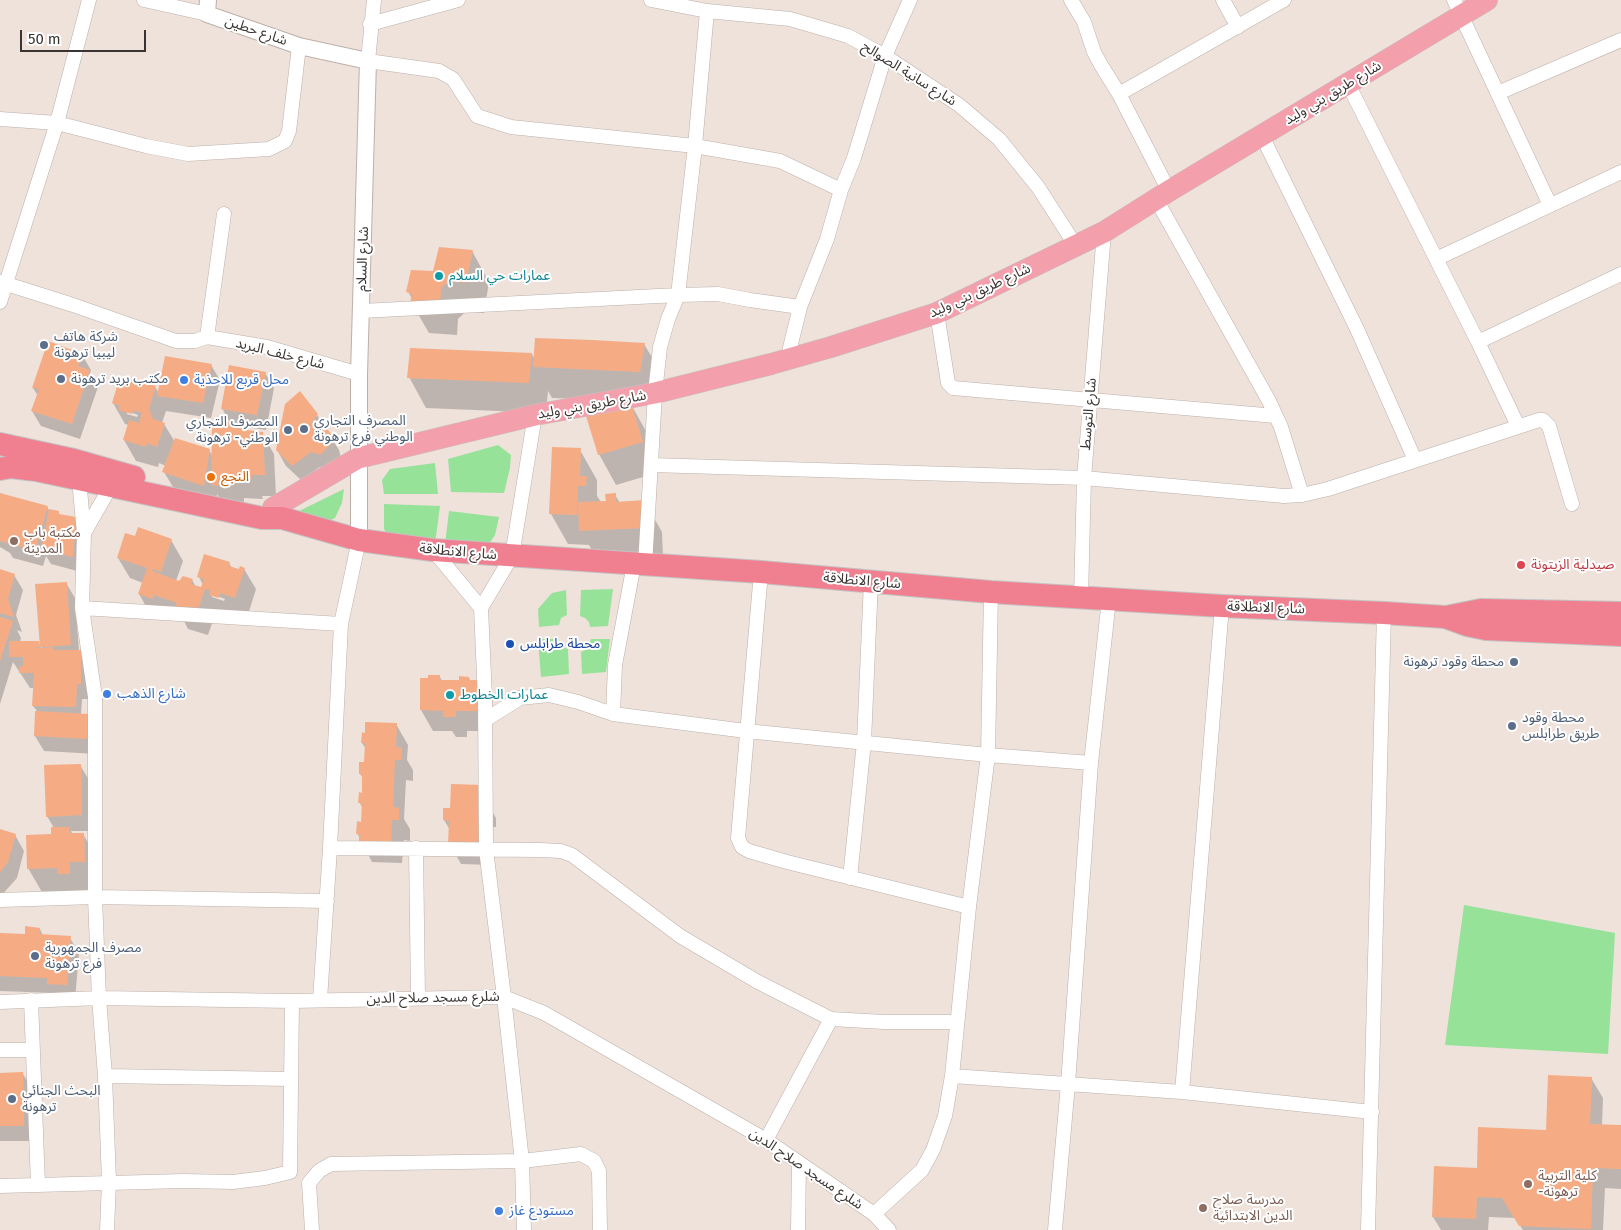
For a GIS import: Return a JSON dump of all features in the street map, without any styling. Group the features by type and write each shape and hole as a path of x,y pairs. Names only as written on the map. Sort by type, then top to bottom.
{"highway":[{"path":"0,444 74,460 153,483 258,502 278,513"},
{"path":"0,469 11,467 36,470 262,518 278,513"},
{"name":"شارع الانطلاقة","path":"278,513 359,540 398,547 433,550 761,572 1109,600 1384,613 1446,618 1486,629 1617,624"}],"main road":[{"name":"شارع طريق بني وليد","path":"278,513 358,458 535,415 655,394 787,360 937,313 1104,232 1162,195 1348,84 1458,8 1487,0"}],"street":[{"path":"0,302 3,283 57,123 89,0"},
{"name":"شارع حطين","path":"144,0 207,7 298,46 368,61"},
{"path":"374,0 370,24 368,61 439,71 453,79 477,116 511,127 695,146 780,161 841,190"},
{"path":"370,24 458,0"},
{"name":"شارع سانية الصوالح","path":"651,0 670,1 707,11 790,20 848,36 885,56 959,105 999,139 1038,187 1076,246"},
{"path":"787,360 800,307 827,238 885,56 910,0"},
{"path":"1071,0 1084,22 1100,65 1119,94 1162,195 1276,416 1302,495"},
{"path":"1223,0 1238,27"},
{"path":"1119,94 1284,0"},
{"path":"1458,8 1550,205"},
{"path":"613,714 615,665 639,565 651,466 660,347 668,319 678,295 695,146 707,11"},
{"path":"1498,94 1621,40"},
{"path":"0,119 57,123 146,146 188,154 269,149 285,141 289,131 298,46"},
{"name":"شارع السلام","path":"359,540 359,374 368,61"},
{"path":"1348,84 1478,342 1518,426"},
{"path":"1262,136 1357,329 1415,460"},
{"path":"1436,259 1621,172"},
{"path":"207,338 224,214"},
{"name":"شارع التوسط","path":"1081,598 1084,478 1104,232"},
{"path":"1478,342 1621,274"},
{"name":"شارع خلف البريد","path":"3,283 74,305 176,341 195,341 207,338 267,348 359,374"},
{"path":"361,311 718,294 800,307"},
{"path":"937,313 948,383 952,388 1276,416"},
{"path":"524,1230 522,1161 486,849 485,720 481,608 512,556 535,415"},
{"path":"651,466 1084,478 1284,496 1321,492 1518,426 1543,420 1549,426 1572,504"},
{"path":"79,479 84,533 82,608 95,697 95,897 109,1182 107,1230"},
{"path":"84,533 110,486"},
{"path":"320,1000 330,848 341,624 359,540"},
{"path":"433,550 481,608"},
{"path":"761,572 738,838 742,847 749,851 787,862 969,907"},
{"path":"850,878 864,742 871,581"},
{"path":"874,1214 922,1170 933,1150 945,1116 952,1076 969,907 988,755 991,592"},
{"path":"1055,1230 1068,1084 1091,763 1109,600"},
{"path":"1182,1092 1222,606"},
{"path":"82,608 341,624"},
{"path":"1368,1230 1384,613"},
{"path":"485,720 520,698 549,695 578,702 613,714 746,731 988,755 1091,763"},
{"path":"330,848 561,851 572,855 680,936 758,982 831,1018 884,1022 957,1022"},
{"path":"416,848 418,998"},
{"path":"0,900 95,897 326,901"},
{"name":"شلرع مسجد صلاح الدين","path":"0,1002 99,998 320,1000 504,997 544,1013 766,1140 874,1214 889,1230"},
{"path":"31,1000 38,1185"},
{"path":"0,1186 109,1182 233,1182 265,1178 290,1172 292,1000"},
{"path":"766,1140 831,1018"},
{"path":"0,1050 32,1050"},
{"path":"105,1076 291,1079"},
{"path":"952,1076 1182,1092 1372,1112"},
{"path":"312,1230 309,1183 319,1171 331,1164 522,1161 581,1154 594,1161 600,1171 600,1230"},
{"path":"798,1230 799,1163"}],"green space":[{"path":"498,445 511,455 504,493 451,492 448,459"},
{"path":"435,463 438,494 384,494 382,480 390,469"},
{"path":"344,489 342,503 335,518 325,523 295,513"},
{"path":"384,504 440,506 435,544 387,534 384,529"},
{"path":"449,511 499,517 495,535 486,548 445,544"},
{"path":"613,589 608,626 590,627 589,622 580,616 581,590"},
{"path":"566,590 567,615 561,618 559,625 539,627 538,609 552,593"},
{"path":"538,639 558,639 568,649 569,674 541,677"},
{"path":"591,639 610,639 606,672 582,674 581,652 587,649"},
{"path":"1464,905 1615,933 1608,1054 1445,1045"}],"building":[{"name":"عمارات حي السلام","path":"439,247 473,250 466,283 449,281 441,288 440,305 410,303 412,294 406,292 411,270 433,271"},
{"path":"535,338 645,343 640,372 533,367"},
{"name":"مكتب بريد ترهونة","path":"48,341 83,354 78,366 90,370 72,424 31,411 39,389 32,388"},
{"path":"410,348 532,353 529,383 407,378"},
{"name":"محل قربع للاحذية","path":"165,356 212,364 203,403 157,396"},
{"path":"229,365 266,372 257,415 221,409"},
{"path":"132,379 156,386 149,409 153,419 165,423 157,447 147,443 146,447 123,440 129,420 139,423 142,413 133,410 132,414 118,410 120,406 112,403 119,380 131,383"},
{"name":"المصرف التجاري الوطني فرع ترهونة","path":"300,391 318,414 311,424 324,424 331,434 333,442 320,455 311,452 292,466 276,450 285,404"},
{"path":"631,403 643,442 598,455 586,416"},
{"path":"233,421 234,426 246,425 247,430 263,432 265,475 251,475 252,479 233,478 233,484 219,482 218,486 211,485 212,425"},
{"path":"175,438 210,449 204,486 162,472"},
{"path":"552,447 581,448 580,476 587,476 586,486 578,486 577,515 549,514"},
{"path":"0,493 48,506 35,551 0,541"},
{"path":"616,493 616,502 645,500 646,528 579,531 578,502 606,501 605,494"},
{"path":"49,509 59,511 59,514 76,517 73,557 41,549"},
{"path":"138,527 172,539 161,572 153,569 152,571 179,581 183,576 193,579 191,584 201,587 204,579 197,577 204,554 230,562 229,566 239,569 240,566 245,568 235,598 220,593 219,598 209,595 210,590 205,589 196,615 175,608 177,603 154,595 153,599 138,594 147,568 117,558 125,533 135,536"},
{"path":"0,569 15,574 8,599 14,617 0,613"},
{"path":"67,582 71,645 40,647 35,584"},
{"path":"0,617 13,621 0,661"},
{"path":"9,641 39,641 40,647 35,648 53,647 53,650 81,650 81,684 77,684 76,707 32,706 34,673 19,673 19,666 23,666 23,657 9,657"},
{"name":"عمارات الخطوط","path":"428,675 440,675 440,680 459,680 459,676 469,677 470,680 480,680 480,711 456,711 456,717 443,717 443,711 420,710 420,678 428,678"},
{"path":"35,711 89,714 88,739 34,736"},
{"path":"365,722 397,723 396,747 402,748 401,760 395,760 393,807 399,808 399,820 392,820 391,843 359,841 359,834 356,834 357,821 361,822 362,803 358,803 359,792 362,793 362,774 359,774 359,762 364,762 365,743 361,743 362,732 365,733"},
{"path":"81,764 82,815 46,817 44,765"},
{"path":"451,784 482,785 480,845 448,844 449,821 443,820 443,808 450,808"},
{"path":"51,827 69,827 70,833 84,833 85,862 70,862 70,874 57,874 57,868 27,869 26,835 51,834"},
{"path":"0,829 16,834 8,862 0,872"},
{"name":"مصرف الجمهورية فرع ترهونة","path":"25,926 40,928 39,934 71,936 67,985 47,984 47,978 0,976 0,933 25,934"},
{"name":"البحث الجنائي ترهونة","path":"23,1072 24,1126 0,1126 0,1073"},
{"path":"1548,1075 1592,1077 1590,1124 1621,1125 1621,1169 1593,1168 1591,1229 1519,1226 1502,1198 1477,1197 1476,1219 1432,1217 1434,1166 1477,1168 1478,1127 1546,1130"}],"place":[{"name":"عمارات حي السلام","path":"439,276"},
{"name":"شركة هاتف ليبيا ترهونة","path":"44,345"},
{"name":"مكتب بريد ترهونة","path":"61,379"},
{"name":"محل قربع للاحذية","path":"184,380"},
{"name":"المصرف التجاري الوطني فرع ترهونة","path":"304,429"},
{"name":"المصرف التجاري الوطني- ترهونة","path":"288,430"},
{"name":"النجع","path":"211,477"},
{"name":"مكتبة باب المدينة","path":"14,541"},
{"name":"صيدلية الزيتونة","path":"1521,565"},
{"name":"محطة طرابلس","path":"510,644"},
{"name":"محطة وقود ترهونة","path":"1514,662"},
{"name":"شارع الذهب","path":"107,694"},
{"name":"عمارات الخطوط","path":"450,695"},
{"name":"محطة وقود طريق طرابلس","path":"1512,726"},
{"name":"مصرف الجمهورية فرع ترهونة","path":"35,956"},
{"name":"البحث الجنائي ترهونة","path":"12,1099"},
{"name":"كلية التربية -ترهونة","path":"1528,1184"},
{"name":"مدرسة صلاح الدين الابتدائية","path":"1203,1208"},
{"name":"مستودع غاز","path":"499,1211"}]}
